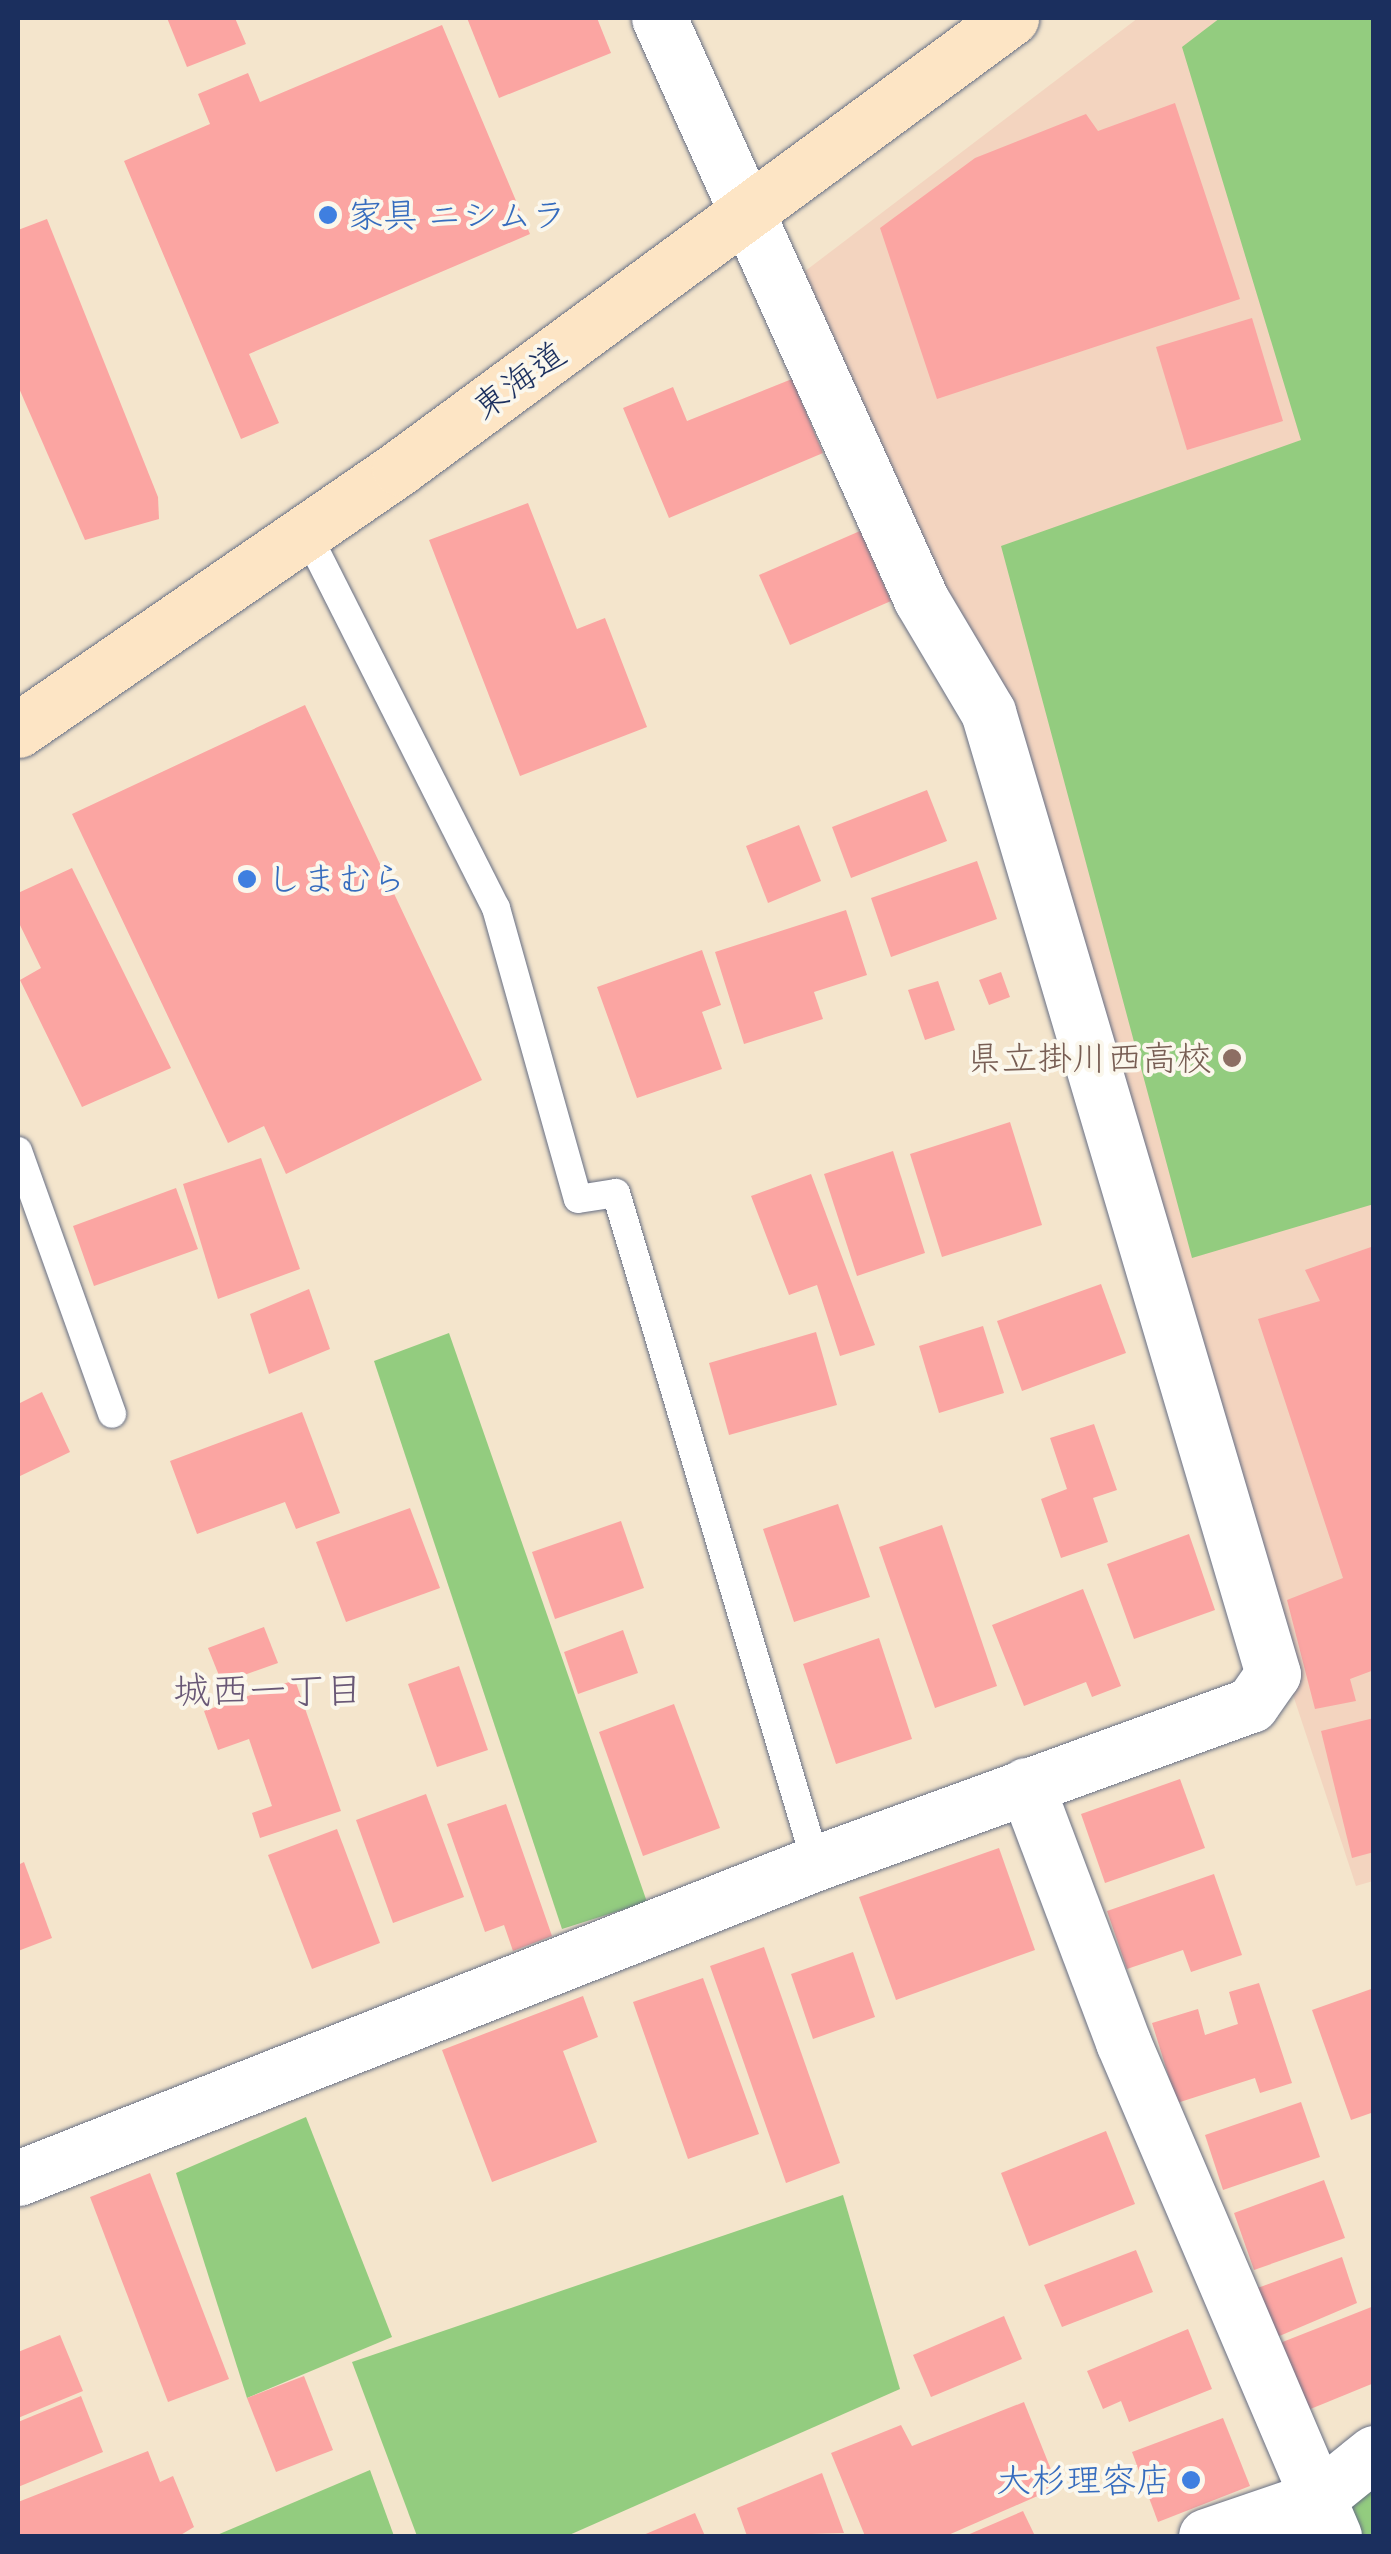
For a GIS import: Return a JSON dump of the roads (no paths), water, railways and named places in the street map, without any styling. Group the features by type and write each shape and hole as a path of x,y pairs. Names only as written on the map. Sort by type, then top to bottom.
{"main road":[{"name":"東海道","path":"18,730 306,532 749,214 1012,18"}],"street":[{"path":"18,2178 816,1863 1251,1705 1273,1674 988,712 921,599 659,18"},
{"path":"1026,1784 1325,2518"},
{"path":"1271,2536 1325,2518 1374,2453"},
{"path":"1206,2536 1325,2518"}],"lane":[{"path":"306,532 496,908 578,1199 616,1194 816,1863"},
{"path":"18,1151 112,1414"}],"place":[{"name":"家具 ニシムラ","path":"328,215"},
{"name":"しまむら","path":"247,879"},
{"name":"県立掛川西高校","path":"1232,1058"},
{"name":"大杉理容店","path":"1191,2480"}],"district":[{"name":"城西一丁目","path":"268,1691"}]}
